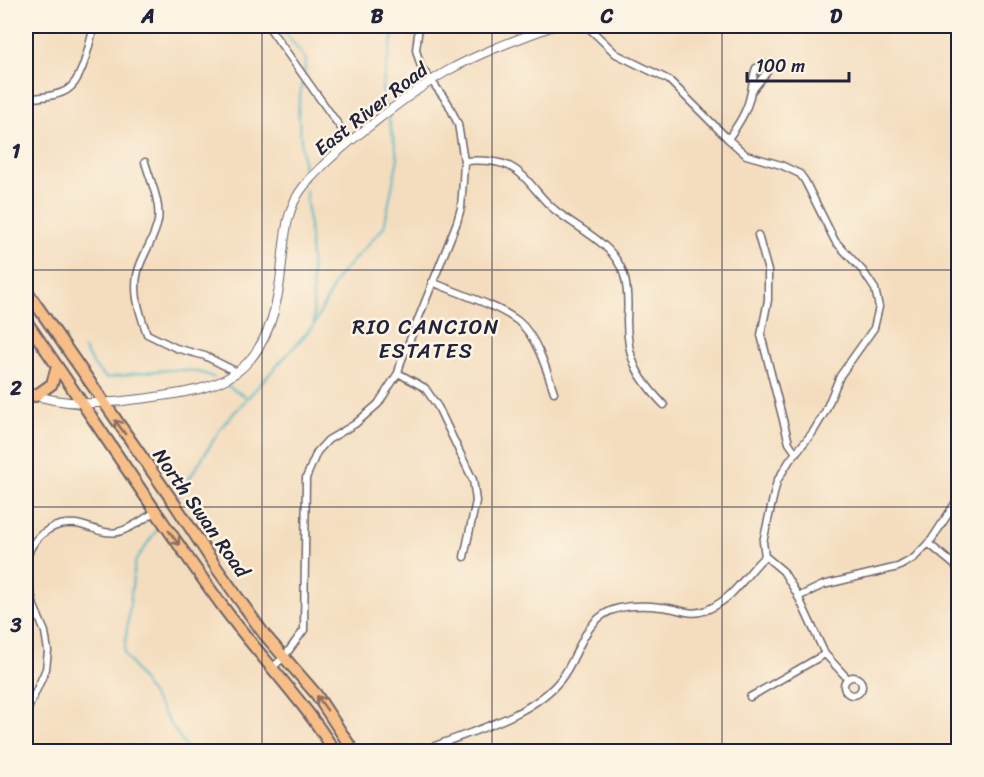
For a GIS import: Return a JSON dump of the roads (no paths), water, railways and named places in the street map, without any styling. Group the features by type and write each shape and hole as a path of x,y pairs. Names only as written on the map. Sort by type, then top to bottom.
{"main road":[{"name":"North Swan Road","path":"26,290 218,570 264,634 316,694 354,752"},
{"name":"North Swan Road","path":"26,321 155,512 226,611 307,709 335,752"},
{"path":"30,394 52,384 57,366"}],"street":[{"path":"26,99 57,94 67,90 78,79 94,26"},
{"path":"268,26 350,141"},
{"path":"272,668 284,657 304,630 306,478 317,452 328,441 355,424 378,404 398,373 400,362 461,208 464,160 455,118 448,103 421,67 416,50 419,26"},
{"name":"East River Road","path":"30,394 66,403 103,404 181,393 215,384 237,372 251,358 268,331 280,280 288,219 295,199 310,179 350,141 431,81 480,55 553,26"},
{"path":"587,26 616,54 669,80 746,154 781,165 800,174 835,241 875,289 879,307 874,328 840,376 825,412 813,432 777,481 763,542 765,556 783,571 825,654 848,679"},
{"path":"728,139 744,114 751,92"},
{"path":"464,160 489,161 510,166 522,175 554,210 598,241 615,257 624,273 628,294 627,338 630,356 637,373 664,405"},
{"path":"145,162 157,203 158,221 139,267 136,286 136,303 147,334 176,348 205,356 237,372"},
{"path":"758,235 768,271 768,300 761,335 789,443 796,453"},
{"path":"432,282 496,309 519,322 530,336 554,392"},
{"path":"398,373 425,388 438,407 473,480 476,501 464,557"},
{"path":"798,597 823,585 898,567 915,558 958,499"},
{"path":"26,567 26,555 32,544 44,532 59,524 77,524 101,532 117,532 155,512"},
{"path":"928,543 958,568"},
{"path":"420,752 494,724 548,693 568,668 587,631 603,615 621,607 662,607 691,614 709,609 733,593 765,556"},
{"path":"26,572 34,606 45,632 48,651 46,669 28,708 26,727 30,752"},
{"path":"26,610 34,606"},
{"path":"750,697 825,654"}],"waterway":[{"path":"280,26 306,60 304,74"},
{"path":"386,111 382,88 395,26"},
{"path":"303,79 298,109 305,181"},
{"path":"177,498 223,425 314,325 338,277 384,227 398,158 388,116"},
{"path":"306,190 314,325"},
{"path":"84,349 94,366 106,378 161,370 191,371 214,378"},
{"path":"226,385 248,398"},
{"path":"158,528 135,562 124,653 189,752"}],"district":[{"name":"RIO CANCION ESTATES","path":"426,339"}]}
